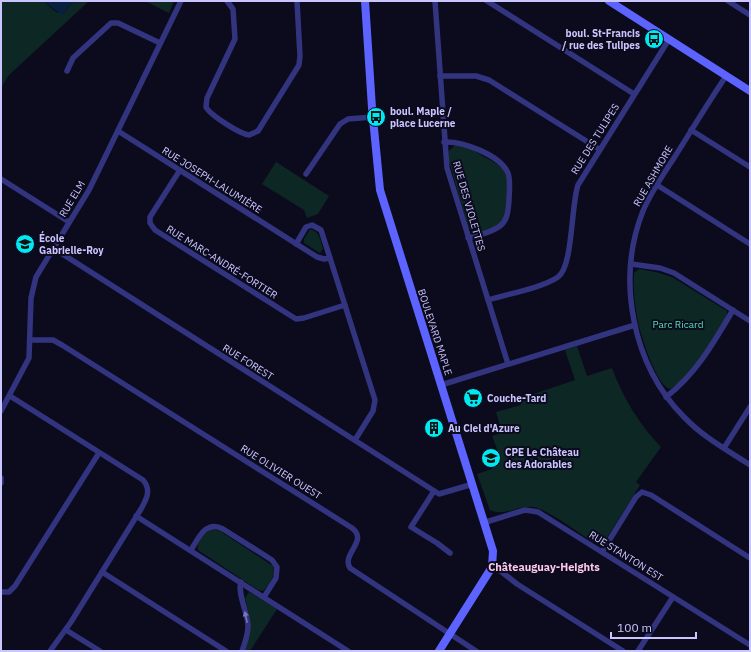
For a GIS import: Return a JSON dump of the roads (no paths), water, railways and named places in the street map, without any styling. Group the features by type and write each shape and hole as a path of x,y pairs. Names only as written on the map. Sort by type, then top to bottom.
{"street":[{"name":"RUE ELM","path":"1,411 28,362 31,340 33,287 38,272 89,190 181,1"},
{"path":"227,1 233,9 235,39 207,98 206,107 211,113 241,132 249,135 258,131 299,65 300,56 297,1"},
{"name":"BOULEVARD MAPLE","path":"365,1 373,117 380,190 486,522 493,546 493,565"},
{"name":"RUE DES VIOLETTES","path":"435,1 444,142 448,174 508,364"},
{"path":"487,1 634,94"},
{"path":"609,1 668,41 750,91"},
{"path":"728,1 750,15"},
{"path":"67,71 73,58 111,23 118,23 160,43"},
{"name":"RUE DES TULIPES","path":"488,300 547,282 558,277 564,272 568,260 576,190 599,149 668,41"},
{"path":"440,76 476,76 489,80 599,149"},
{"name":"RUE ASHMORE","path":"726,76 645,206 638,224 631,264 630,293 635,325 648,364 666,397 690,424 750,465"},
{"path":"306,174 340,124 348,119 373,117"},
{"path":"691,130 750,167"},
{"name":"RUE JOSEPH-LALUMIÈRE","path":"118,131 296,244 320,258 330,258"},
{"path":"444,142 458,142 476,149 501,164 509,176 509,207 505,221 492,231 468,238"},
{"name":"RUE MARC-ANDRÉ-FORTIER","path":"180,170 150,217 150,223 155,230 296,319 304,318 345,305"},
{"path":"1,179 69,222"},
{"path":"657,185 750,244"},
{"path":"296,244 306,227 312,225 321,230 376,404 354,440"},
{"name":"RUE FOREST","path":"53,248 434,491"},
{"path":"631,264 669,271 750,321"},
{"path":"666,397 681,385 695,370 733,310"},
{"path":"442,385 635,325"},
{"name":"RUE OLIVIER OUEST","path":"31,340 54,340 352,528 357,533 358,538 348,558 350,568 476,651"},
{"path":"10,396 143,480 148,490 146,501 66,630 50,651"},
{"path":"724,448 750,407"},
{"path":"1,592 8,592 15,586 99,453"},
{"path":"1,478 1,483"},
{"path":"450,553 411,526 434,491 442,494 473,484"},
{"path":"602,552 636,497 642,492 648,493 750,558"},
{"name":"RUE STANTON EST","path":"486,522 517,512 532,510 542,514 750,645"},
{"path":"136,516 348,651"},
{"path":"191,550 203,532 208,527 214,526 223,529 272,560 277,567 277,575 264,597"},
{"path":"439,651 493,565 517,584 623,651"},
{"path":"102,572 226,651"},
{"path":"241,582 240,589 248,626 247,636 242,651"},
{"path":"638,651 673,596"},
{"path":"66,630 100,651"}],"water":[{"path":"43,1 74,1 62,15"}],"place":[{"name":"boul. St-Francis / rue des Tulipes","path":"654,39"},
{"name":"boul. Maple / place Lucerne","path":"376,117"},
{"name":"École Gabrielle-Roy","path":"25,244"},
{"name":"Couche-Tard","path":"473,398"},
{"name":"Au Ciel d'Azure","path":"434,428"},
{"name":"CPE Le Château des Adorables","path":"491,458"}],"district":[{"name":"Châteauguay-Heights","path":"544,567"}],"park label":[{"name":"Parc Ricard","path":"678,324"}]}
